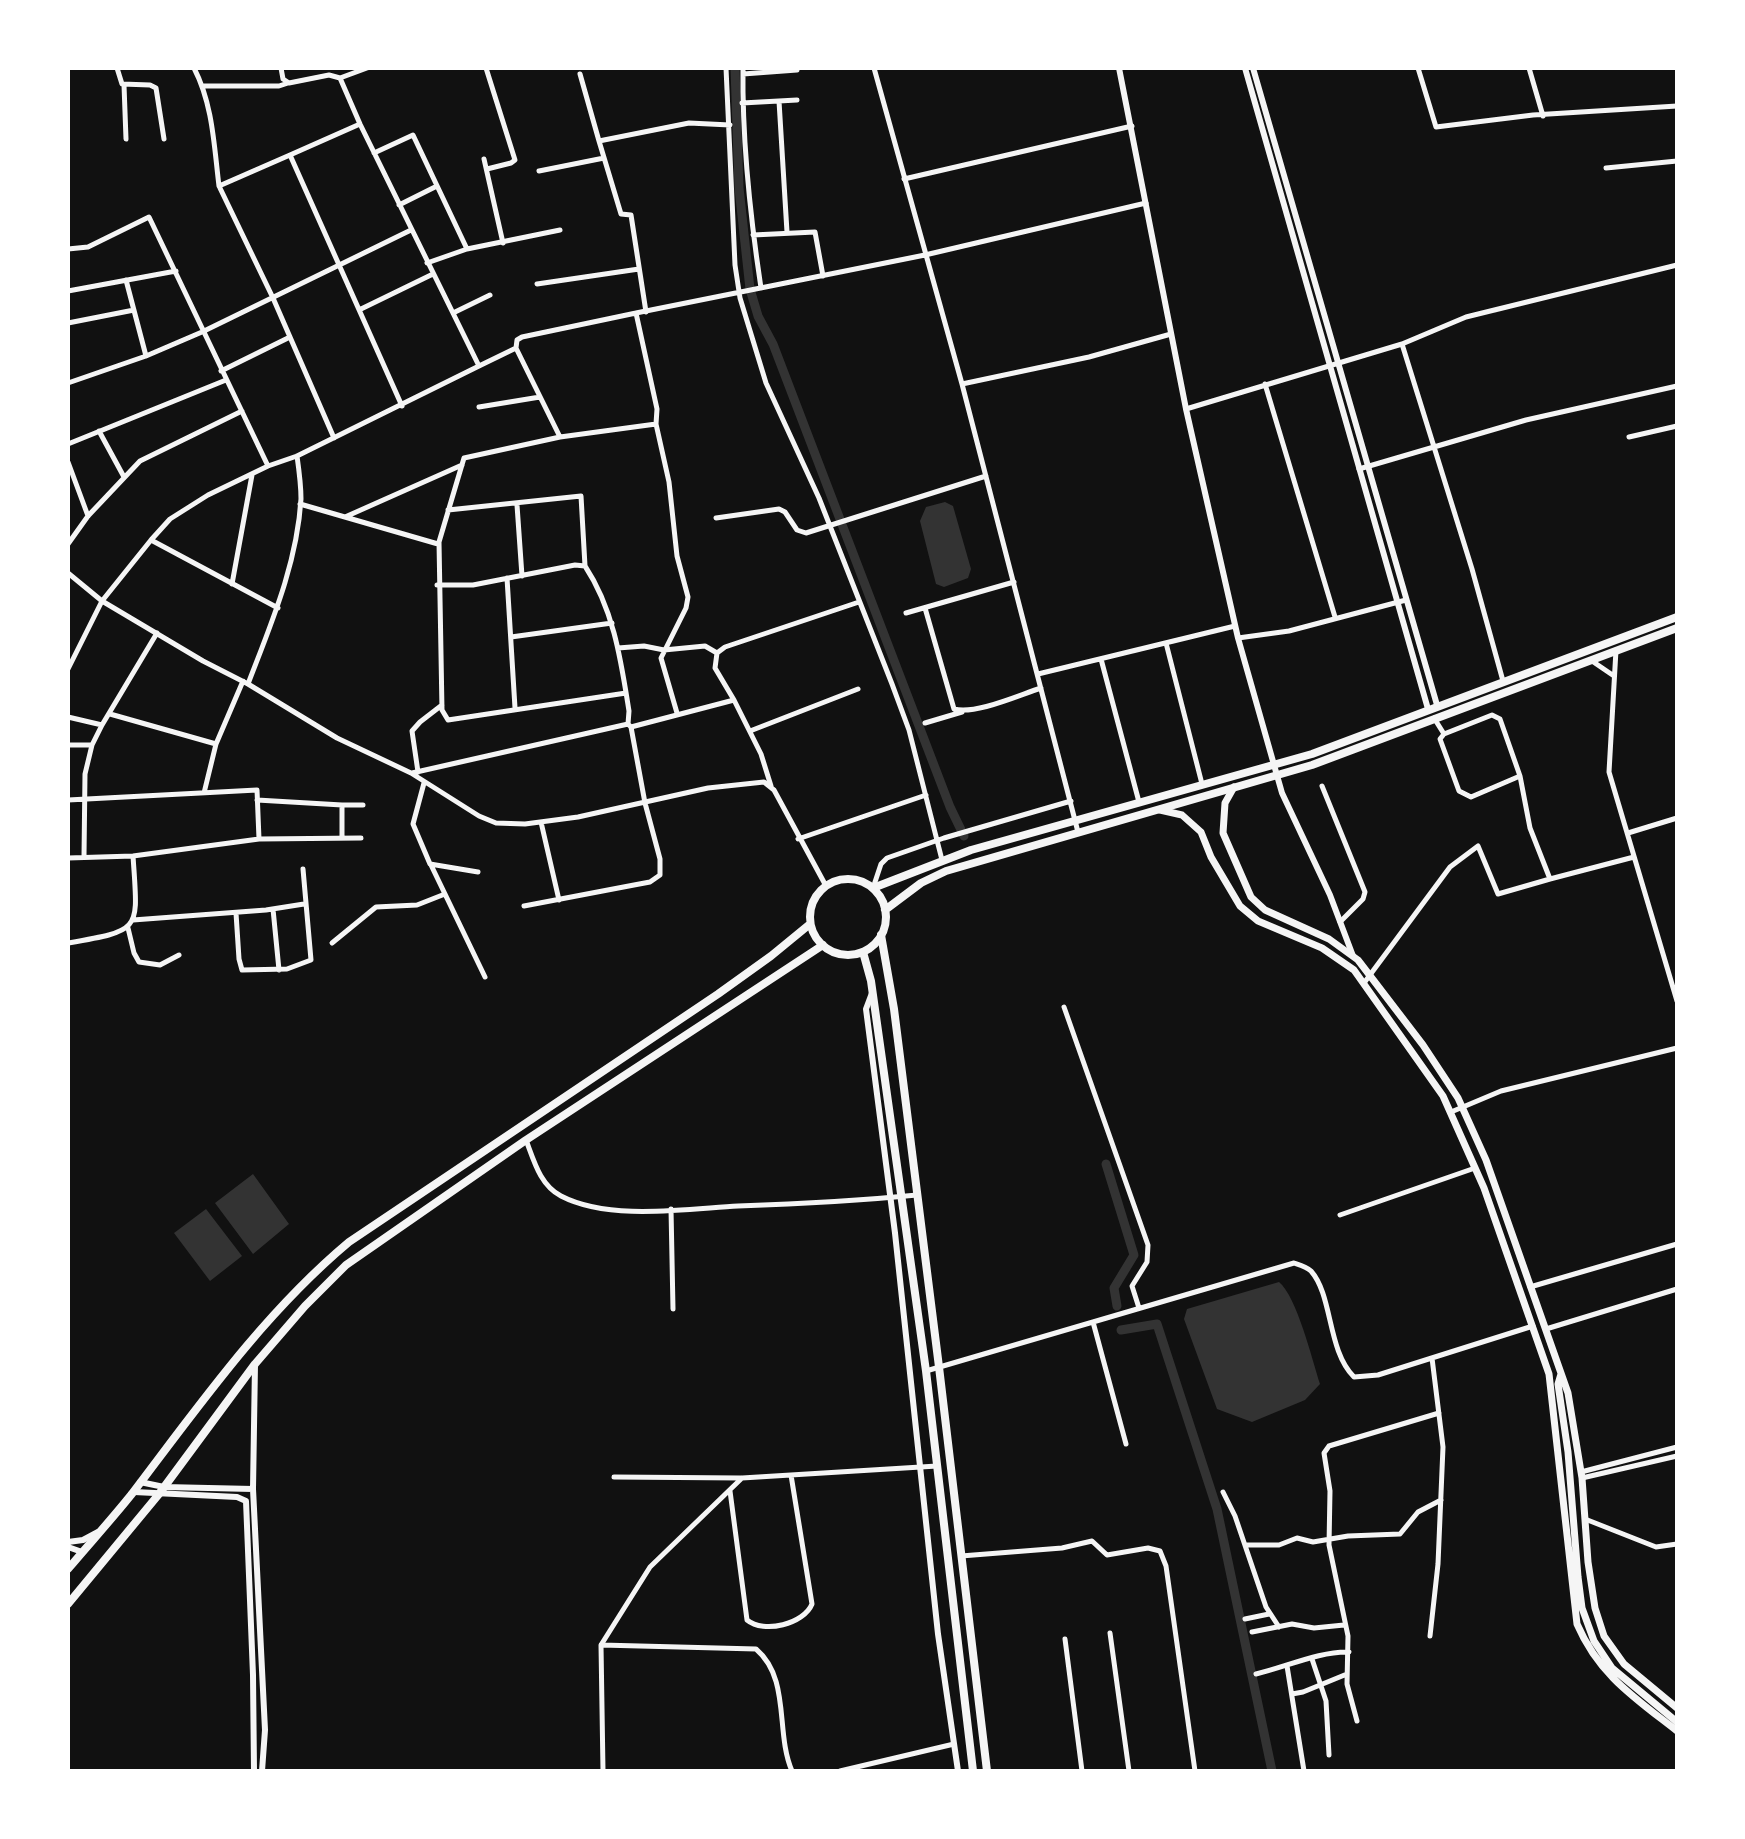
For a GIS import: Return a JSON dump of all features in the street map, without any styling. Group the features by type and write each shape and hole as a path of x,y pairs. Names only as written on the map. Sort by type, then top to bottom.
{"main road":[{"path":"873,888 942,860 1312,754 1677,617"},
{"path":"885,910 921,883 946,871 1312,765 1677,628"},
{"path":"1234,787 1225,803 1223,833 1251,897 1265,910 1329,939 1353,956 1423,1045 1462,1107 1486,1160 1568,1393 1582,1475 1595,1608 1604,1636 1624,1664 1677,1708"},
{"path":"1157,809 1182,815 1193,822 1240,906 1258,921 1322,948 1354,970 1434,1080 1476,1168 1549,1374 1577,1624 1586,1646 1608,1675 1677,1731"},
{"path":"881,935 863,952 846,955 823,945 810,924 811,907 826,886 850,879 873,888 885,910 881,935 894,1009 987,1771"},
{"path":"69,1566 103,1530 230,1365 294,1293 349,1242 718,994 810,924"},
{"path":"68,1604 161,1490 255,1364 305,1306 346,1265 526,1140 823,945"},
{"path":"863,952 873,992 903,1196 973,1771"},
{"path":"1562,1371 1559,1388 1582,1608 1594,1641 1612,1668 1677,1722"},
{"path":"1549,1374 1559,1388"}],"street":[{"path":"117,68 124,85 126,139"},
{"path":"194,68 203,86 211,117 219,186 273,298 334,438"},
{"path":"281,68 283,79 289,83"},
{"path":"203,86 279,86 329,75 340,78 367,68"},
{"path":"486,68 515,160 487,169"},
{"path":"726,68 735,265 741,292 766,383 832,526 909,730 941,839 942,860"},
{"path":"874,68 962,384 1078,832"},
{"path":"1119,68 1148,203 1186,409 1238,638 1276,775 1353,956"},
{"path":"1245,68 1329,367 1406,600 1432,707"},
{"path":"1253,68 1339,364 1397,602 1432,707"},
{"path":"1418,68 1436,127 1677,106"},
{"path":"1529,68 1543,116"},
{"path":"759,289 742,103 743,71 797,70"},
{"path":"580,74 621,214 631,215 646,312"},
{"path":"340,78 479,366"},
{"path":"124,85 150,85 156,88 164,139"},
{"path":"742,103 797,100"},
{"path":"779,101 787,232"},
{"path":"599,141 689,123 730,125"},
{"path":"219,186 360,124"},
{"path":"904,179 1132,126"},
{"path":"374,153 413,135 467,249"},
{"path":"290,155 402,406"},
{"path":"539,171 604,158"},
{"path":"484,159 503,243"},
{"path":"1606,168 1677,161"},
{"path":"399,205 437,186"},
{"path":"560,437 516,348 517,340 522,337 925,255 1148,203"},
{"path":"68,249 88,247 149,217 268,466"},
{"path":"68,383 146,356 202,332 411,230"},
{"path":"427,263 467,249 560,230"},
{"path":"753,235 787,232 816,234 823,276"},
{"path":"1186,409 1402,344 1466,317 1677,265"},
{"path":"537,284 639,269"},
{"path":"68,291 176,271"},
{"path":"361,309 433,274"},
{"path":"126,280 146,356"},
{"path":"453,313 490,295"},
{"path":"68,323 134,310"},
{"path":"636,313 657,409 656,424 669,482 679,563 688,597 686,608 664,650 662,662 677,713"},
{"path":"962,384 1089,357 1171,334"},
{"path":"221,371 290,337"},
{"path":"1402,344 1503,681"},
{"path":"68,669 102,601 170,519 252,473 297,456 516,348"},
{"path":"68,444 226,380"},
{"path":"1265,384 1335,617"},
{"path":"1364,471 1435,446 1526,420 1677,386"},
{"path":"479,407 540,397"},
{"path":"68,544 88,516 140,461 242,411"},
{"path":"626,693 448,720 444,718 437,585 438,544 464,458 560,437 656,424"},
{"path":"1629,437 1677,426"},
{"path":"99,431 124,477"},
{"path":"204,793 216,744 278,608 296,538 300,504 297,456"},
{"path":"68,462 88,516"},
{"path":"344,517 462,465"},
{"path":"232,584 252,473"},
{"path":"716,518 773,508 785,512 801,533 832,526 986,476"},
{"path":"448,510 581,496 585,566 603,597 612,623 626,693 629,726 660,859 660,875 650,882 524,906"},
{"path":"300,504 438,544"},
{"path":"517,505 522,576"},
{"path":"151,540 278,608"},
{"path":"437,585 473,585 575,565 585,566"},
{"path":"68,573 102,601 337,738 411,773 479,816 496,823 541,822 753,781 771,786"},
{"path":"507,578 515,708"},
{"path":"906,613 1014,582"},
{"path":"1238,638 1289,631 1406,600"},
{"path":"826,886 771,786 765,763 750,731 715,668 717,653 725,647 859,602"},
{"path":"925,608 950,701 954,709 963,711"},
{"path":"511,637 612,623"},
{"path":"1038,674 1235,626"},
{"path":"84,856 85,774 92,745 157,633"},
{"path":"1166,643 1202,784"},
{"path":"618,648 644,646 664,650 705,646 717,653"},
{"path":"1616,649 1608,763 1612,786 1677,1001"},
{"path":"1101,659 1139,802"},
{"path":"1590,659 1614,677"},
{"path":"925,723 1041,688"},
{"path":"750,731 858,689"},
{"path":"411,773 734,700"},
{"path":"418,772 412,731 442,705"},
{"path":"110,714 216,744"},
{"path":"1520,776 1479,795 1464,795 1459,791 1440,739 1444,734 1496,716 1500,719 1520,776 1530,828 1550,879"},
{"path":"68,717 102,725"},
{"path":"1434,718 1444,734"},
{"path":"68,745 92,745"},
{"path":"424,783 413,824 485,977"},
{"path":"1322,786 1365,892 1363,899 1340,922"},
{"path":"68,800 257,790 259,839"},
{"path":"798,839 926,795"},
{"path":"257,800 363,805"},
{"path":"873,888 881,864 887,858 1071,801"},
{"path":"342,805 342,837"},
{"path":"1628,833 1677,818"},
{"path":"541,822 559,900"},
{"path":"68,858 133,856 259,839 361,838"},
{"path":"1364,983 1450,867 1478,846 1498,894 1634,857"},
{"path":"68,943 119,933 128,928 133,920 133,856"},
{"path":"430,864 478,872"},
{"path":"236,913 242,970 279,970 301,966 311,960 303,869"},
{"path":"332,943 376,907 417,905 445,894"},
{"path":"133,920 236,913 304,904"},
{"path":"273,909 279,970"},
{"path":"128,928 139,962 160,965 179,955"},
{"path":"873,992 866,1009 958,1771"},
{"path":"1064,1007 1148,1245 1147,1262 1132,1286 1139,1308"},
{"path":"1451,1112 1501,1091 1677,1048"},
{"path":"526,1140 537,1171 546,1184 559,1196 597,1207 671,1209 917,1195"},
{"path":"1340,1215 1476,1168"},
{"path":"671,1209 673,1309"},
{"path":"1530,1287 1677,1244"},
{"path":"926,1371 1294,1263 1311,1272 1318,1284 1342,1361 1354,1377 1378,1375 1534,1326"},
{"path":"1546,1329 1677,1289"},
{"path":"1093,1322 1126,1444"},
{"path":"1430,1636 1438,1564 1443,1447 1432,1358"},
{"path":"255,1364 253,1489 265,1730 262,1771"},
{"path":"1357,1721 1347,1684 1349,1652 1329,1540 1330,1485 1325,1449 1439,1413"},
{"path":"1582,1475 1677,1447"},
{"path":"1582,1475 1677,1456"},
{"path":"614,1477 742,1478 937,1466"},
{"path":"729,1490 747,1620 762,1628 805,1614 812,1604 791,1475"},
{"path":"603,1771 601,1645 650,1567 742,1478"},
{"path":"139,1482 161,1490 237,1497 246,1501 254,1771"},
{"path":"133,1492 253,1489"},
{"path":"1223,1492 1269,1614 1279,1627"},
{"path":"1245,1545 1279,1545 1297,1538 1308,1542 1348,1536 1400,1534 1418,1512 1441,1500"},
{"path":"1584,1519 1656,1547 1677,1544"},
{"path":"68,1544 103,1530"},
{"path":"961,1556 1062,1548 1092,1541 1107,1555 1148,1548 1160,1551 1166,1566 1195,1771"},
{"path":"68,1544 82,1552"},
{"path":"1245,1619 1269,1614"},
{"path":"1252,1632 1292,1624 1321,1628 1344,1625"},
{"path":"1110,1633 1129,1771"},
{"path":"1065,1639 1082,1771"},
{"path":"601,1645 756,1649 773,1673 781,1704 786,1753 792,1771"},
{"path":"1256,1674 1327,1653 1349,1652"},
{"path":"1312,1659 1327,1706 1329,1755"},
{"path":"1287,1666 1304,1771"},
{"path":"1292,1694 1347,1674"},
{"path":"840,1771 969,1742"}],"shaded area":[{"path":"945,502 953,506 971,569 968,578 944,587 936,584 920,521 926,507"},
{"path":"253,1174 289,1224 253,1254 215,1203"},
{"path":"206,1209 242,1256 210,1281 174,1233"},
{"path":"1279,1282 1298,1314 1320,1384 1305,1400 1252,1422 1217,1409 1184,1319 1187,1309"}],"waterway":[{"path":"735,68 739,188 750,289 758,316 773,344 950,807 964,836"},
{"path":"1106,1164 1134,1255 1114,1288 1117,1306"},
{"path":"1121,1330 1157,1324 1217,1509 1272,1771"}]}
